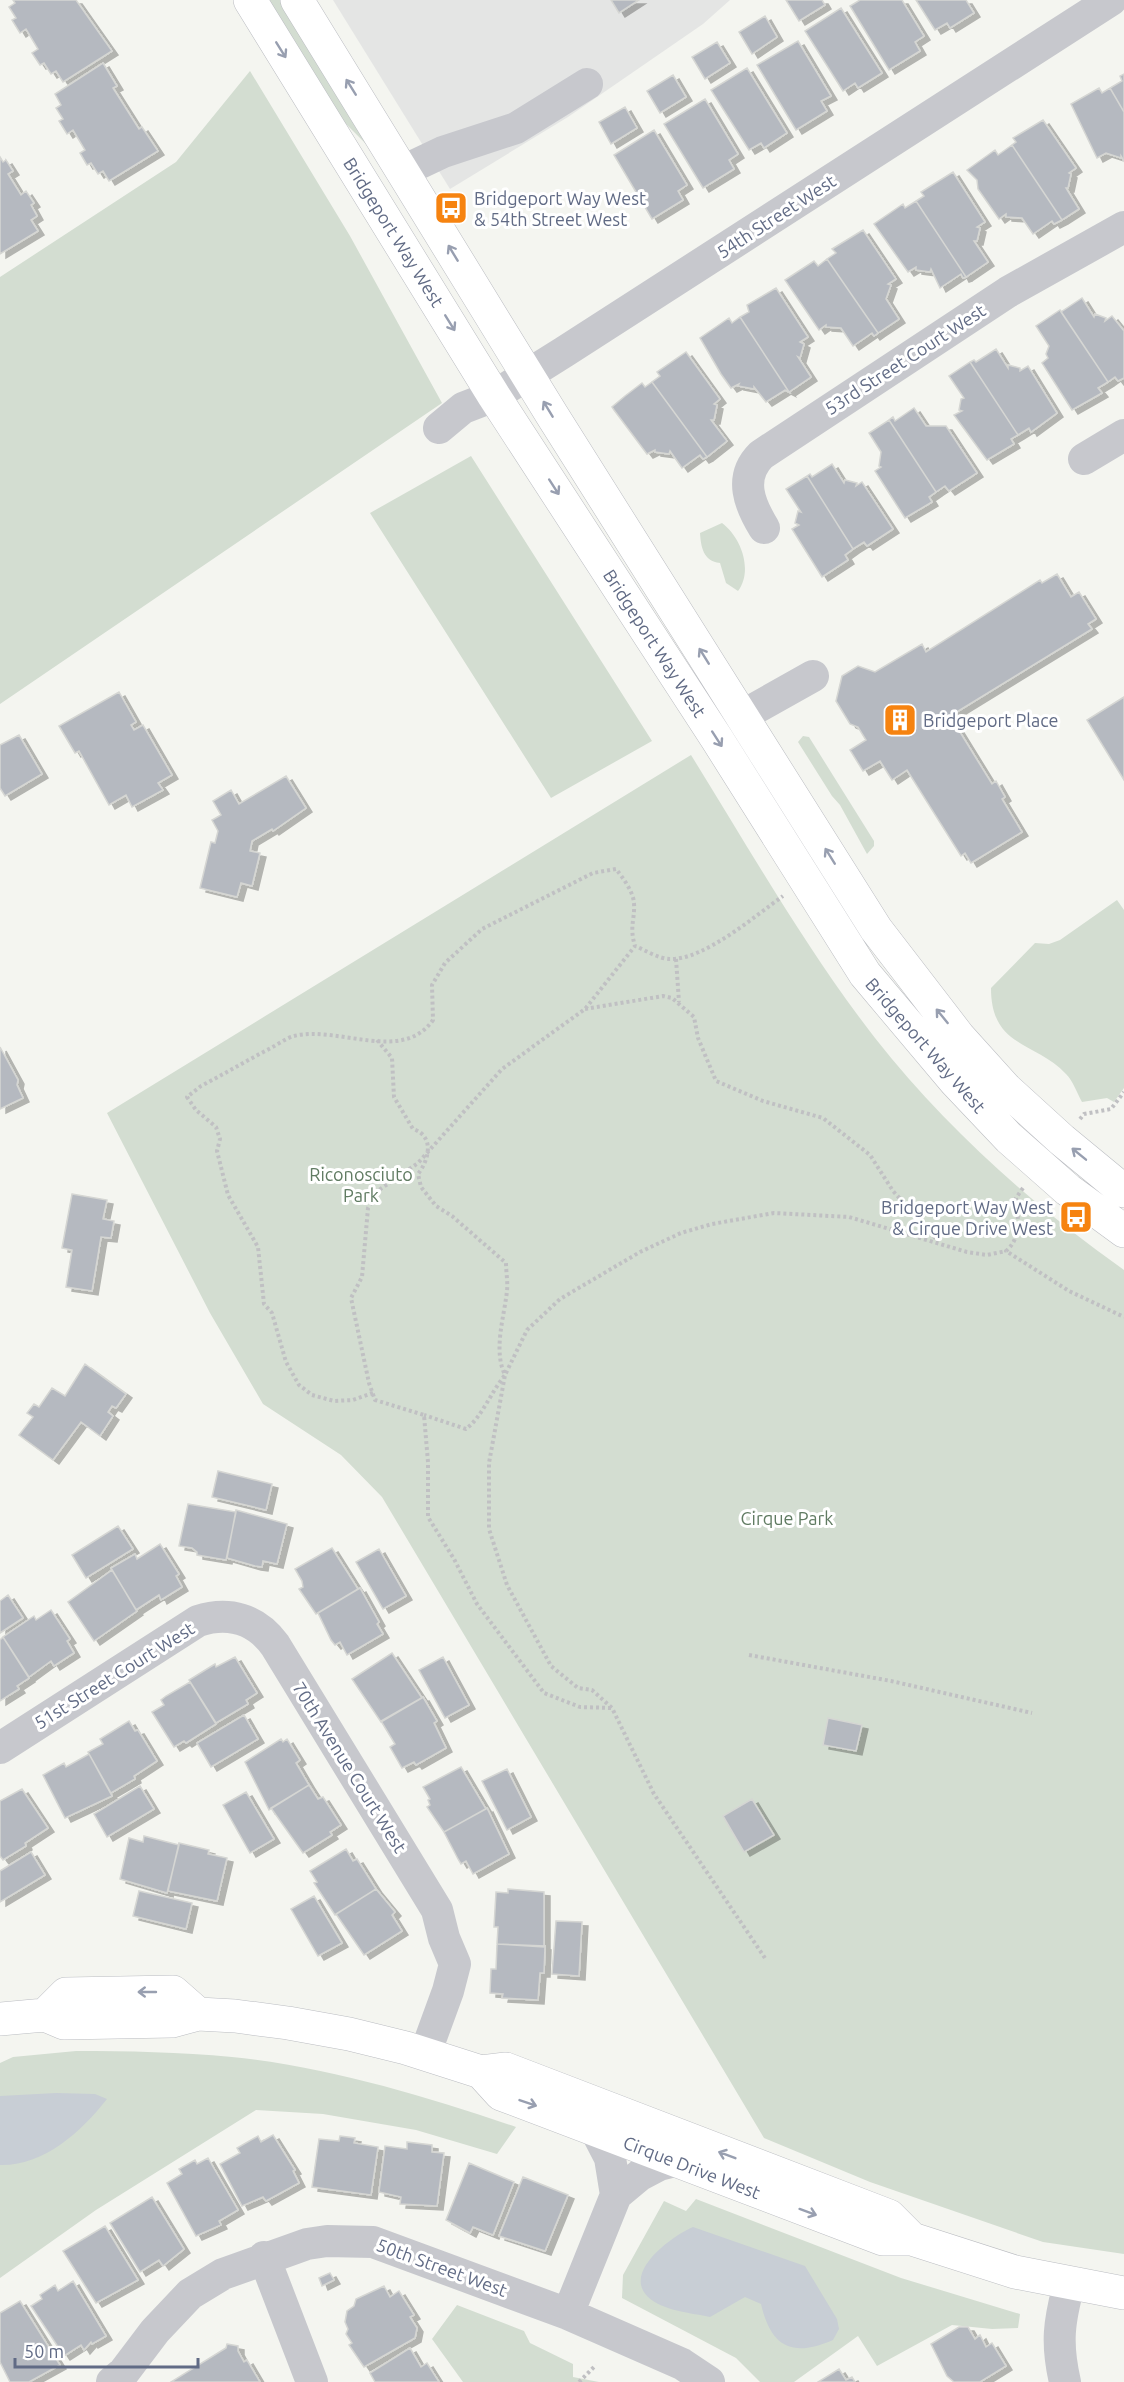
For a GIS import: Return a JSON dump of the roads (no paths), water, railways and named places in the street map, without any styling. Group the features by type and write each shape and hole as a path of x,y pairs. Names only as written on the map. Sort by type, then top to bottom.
{"main road":[{"name":"Bridgeport Way West","path":"250,0 494,396 717,740 865,974 954,1081 1009,1138 1068,1190 1124,1232"},
{"name":"Bridgeport Way West","path":"297,0 876,929 952,1029 1006,1089 1062,1140 1124,1191"},
{"name":"Cirque Drive West","path":"0,2019 45,2015 64,2023 172,2021 198,2014 288,2023 416,2051 481,2072 506,2069 552,2085 767,2183"},
{"name":"Cirque Drive West","path":"481,2072 501,2094 675,2161 889,2216 912,2239 1015,2272 1124,2293"}],"street":[{"name":"54th Street West","path":"439,428 463,408 494,396 1111,0"},
{"path":"403,171 444,152 516,128 587,84"},
{"name":"53rd Street Court West","path":"764,528 748,494 750,470 760,455 1008,292 1124,227"},
{"path":"1084,459 1124,435"},
{"path":"742,716 813,676"},
{"name":"51st Street Court West","path":"0,1748 186,1628 213,1617 233,1617"},
{"name":"70th Avenue Court West","path":"233,1617 259,1627 275,1645 432,1901 440,1919 454,1968 416,2051"},
{"path":"595,2129 610,2158 616,2195"},
{"path":"675,2161 659,2165 640,2175 616,2195 568,2314 682,2364 709,2382"},
{"name":"50th Street West","path":"112,2382 124,2373 155,2331 190,2294 223,2274 264,2257 318,2242 373,2241 568,2314"},
{"path":"264,2257 312,2382"},
{"path":"1065,2382 1058,2346 1059,2323 1069,2284"}],"place":[{"name":"Bridgeport Way West & 54th Street West","path":"451,208"},
{"name":"Bridgeport Place","path":"900,720"},
{"name":"Bridgeport Way West & Cirque Drive West","path":"1076,1217"}],"park label":[{"name":"Riconosciuto Park","path":"361,1184"},
{"name":"Cirque Park","path":"787,1518"}]}
